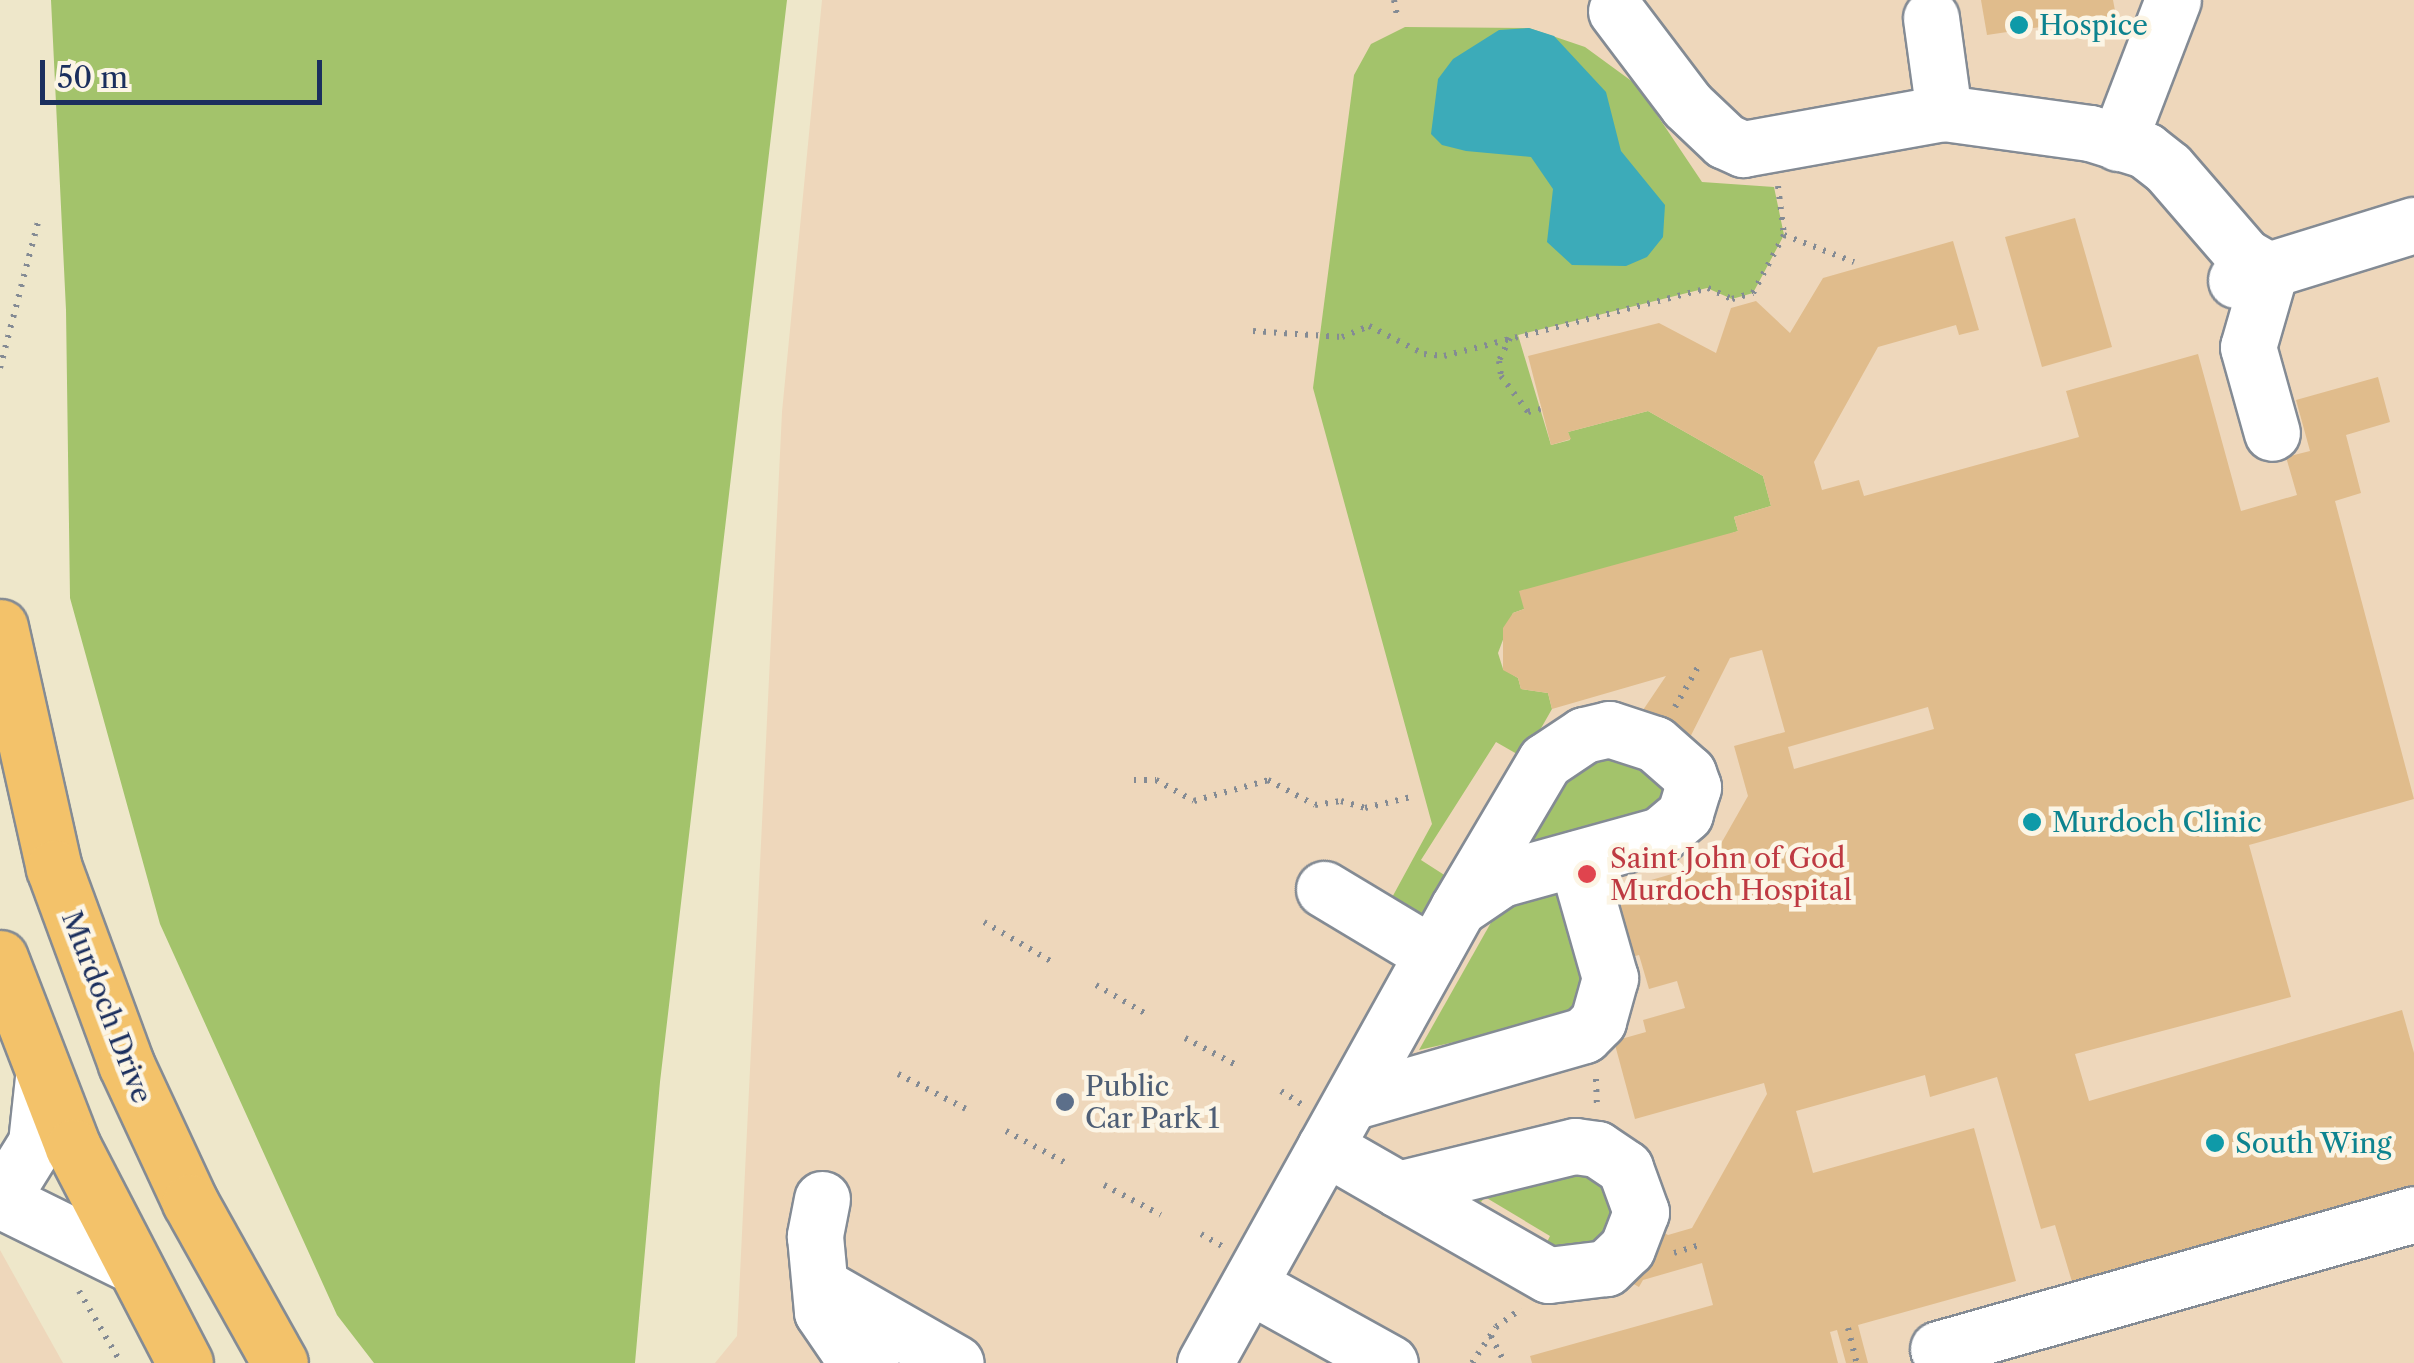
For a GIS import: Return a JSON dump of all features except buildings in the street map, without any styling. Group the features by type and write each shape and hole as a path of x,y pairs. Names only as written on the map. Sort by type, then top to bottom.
{"main road":[{"name":"Murdoch Drive","path":"0,626 54,868 119,1047 190,1202 280,1363"},
{"path":"0,958 43,1078 130,1264 185,1363"}],"street":[{"path":"2118,143 2173,0"},
{"path":"1928,6 1944,113"},
{"path":"1616,11 1696,115 1744,149 1944,113 1999,116 2118,143 2145,150 2168,168 2244,256 2270,271 2414,225"},
{"path":"2270,271 2248,347 2272,434"},
{"path":"1205,1363 1445,931 1534,775 1562,746 1609,729 1634,733 1688,773 1690,802 1674,826 1502,879 1445,931"},
{"path":"1338,1124 1584,1035 1598,1022 1610,978 1576,859"},
{"path":"1324,889 1445,931"},
{"path":"43,1078 36,1143 1,1201 130,1264"},
{"path":"1338,1124 1398,1189"},
{"path":"822,1199 815,1236 820,1286 885,1348 956,1363"},
{"path":"1938,1349 2414,1214"},
{"path":"1243,1296 1337,1363"},
{"path":"1243,1296 1390,1363"}],"path":[{"path":"1394,0 1398,20"},
{"path":"1253,331 1342,337 1369,326 1424,354 1444,356 1708,288 1732,299 1753,293 1784,235 1778,180"},
{"path":"0,368 38,222"},
{"path":"1784,235 1854,262"},
{"path":"1511,337 1499,361 1501,376 1528,412 1541,409"},
{"path":"1134,780 1156,780 1194,800 1268,780 1315,805 1341,801 1365,808 1416,796"},
{"path":"984,922 1054,963"},
{"path":"1096,985 1148,1016"},
{"path":"1185,1038 1238,1066"},
{"path":"1596,1072 1598,1127"},
{"path":"898,1074 966,1109"},
{"path":"1006,1131 1064,1162"},
{"path":"1104,1185 1161,1215"},
{"path":"1472,1363 1490,1335 1534,1302"},
{"path":"1848,1328 1857,1363"},
{"path":"1490,1335 1506,1363"}],"shaded area":[{"name":"Saint John of God Murdoch Hospital","path":"822,0 2414,0 2414,1363 715,1363 737,1336 782,412"},
{"path":"0,1250 63,1363 0,1363"}],"green space":[{"path":"51,0 787,0 660,1082 635,1363 374,1363 337,1315 160,924 70,598 66,310"},
{"path":"1405,27 1529,28 1585,47 1637,85 1702,182 1774,187 1784,235 1753,293 1732,299 1707,288 1518,335 1551,445 1570,440 1568,432 1648,411 1763,476 1771,506 1734,517 1738,531 1513,613 1498,653 1503,669 1518,678 1521,689 1548,693 1552,709 1524,758 1496,742 1421,860 1449,878 1421,921 1389,903 1432,824 1313,388 1354,75 1371,44"},
{"path":"1602,750 1668,784 1666,808 1531,842 1527,832 1554,780"},
{"path":"1556,890 1590,980 1579,1014 1419,1050 1493,919 1518,899"},
{"path":"1603,1168 1617,1209 1587,1257 1543,1250 1550,1236 1485,1197 1477,1207 1467,1200 1469,1186"}],"water":[{"path":"1529,28 1554,36 1606,92 1621,151 1665,205 1663,237 1647,257 1626,266 1572,265 1547,242 1553,189 1531,157 1466,151 1442,145 1431,134 1438,79 1453,59 1499,30"}],"place":[{"name":"Hospice","path":"2019,25"},
{"name":"Murdoch Clinic","path":"2032,822"},
{"name":"Saint John of God Murdoch Hospital","path":"1587,874"},
{"name":"Public Car Park 1","path":"1065,1102"},
{"name":"South Wing","path":"2215,1143"}]}
